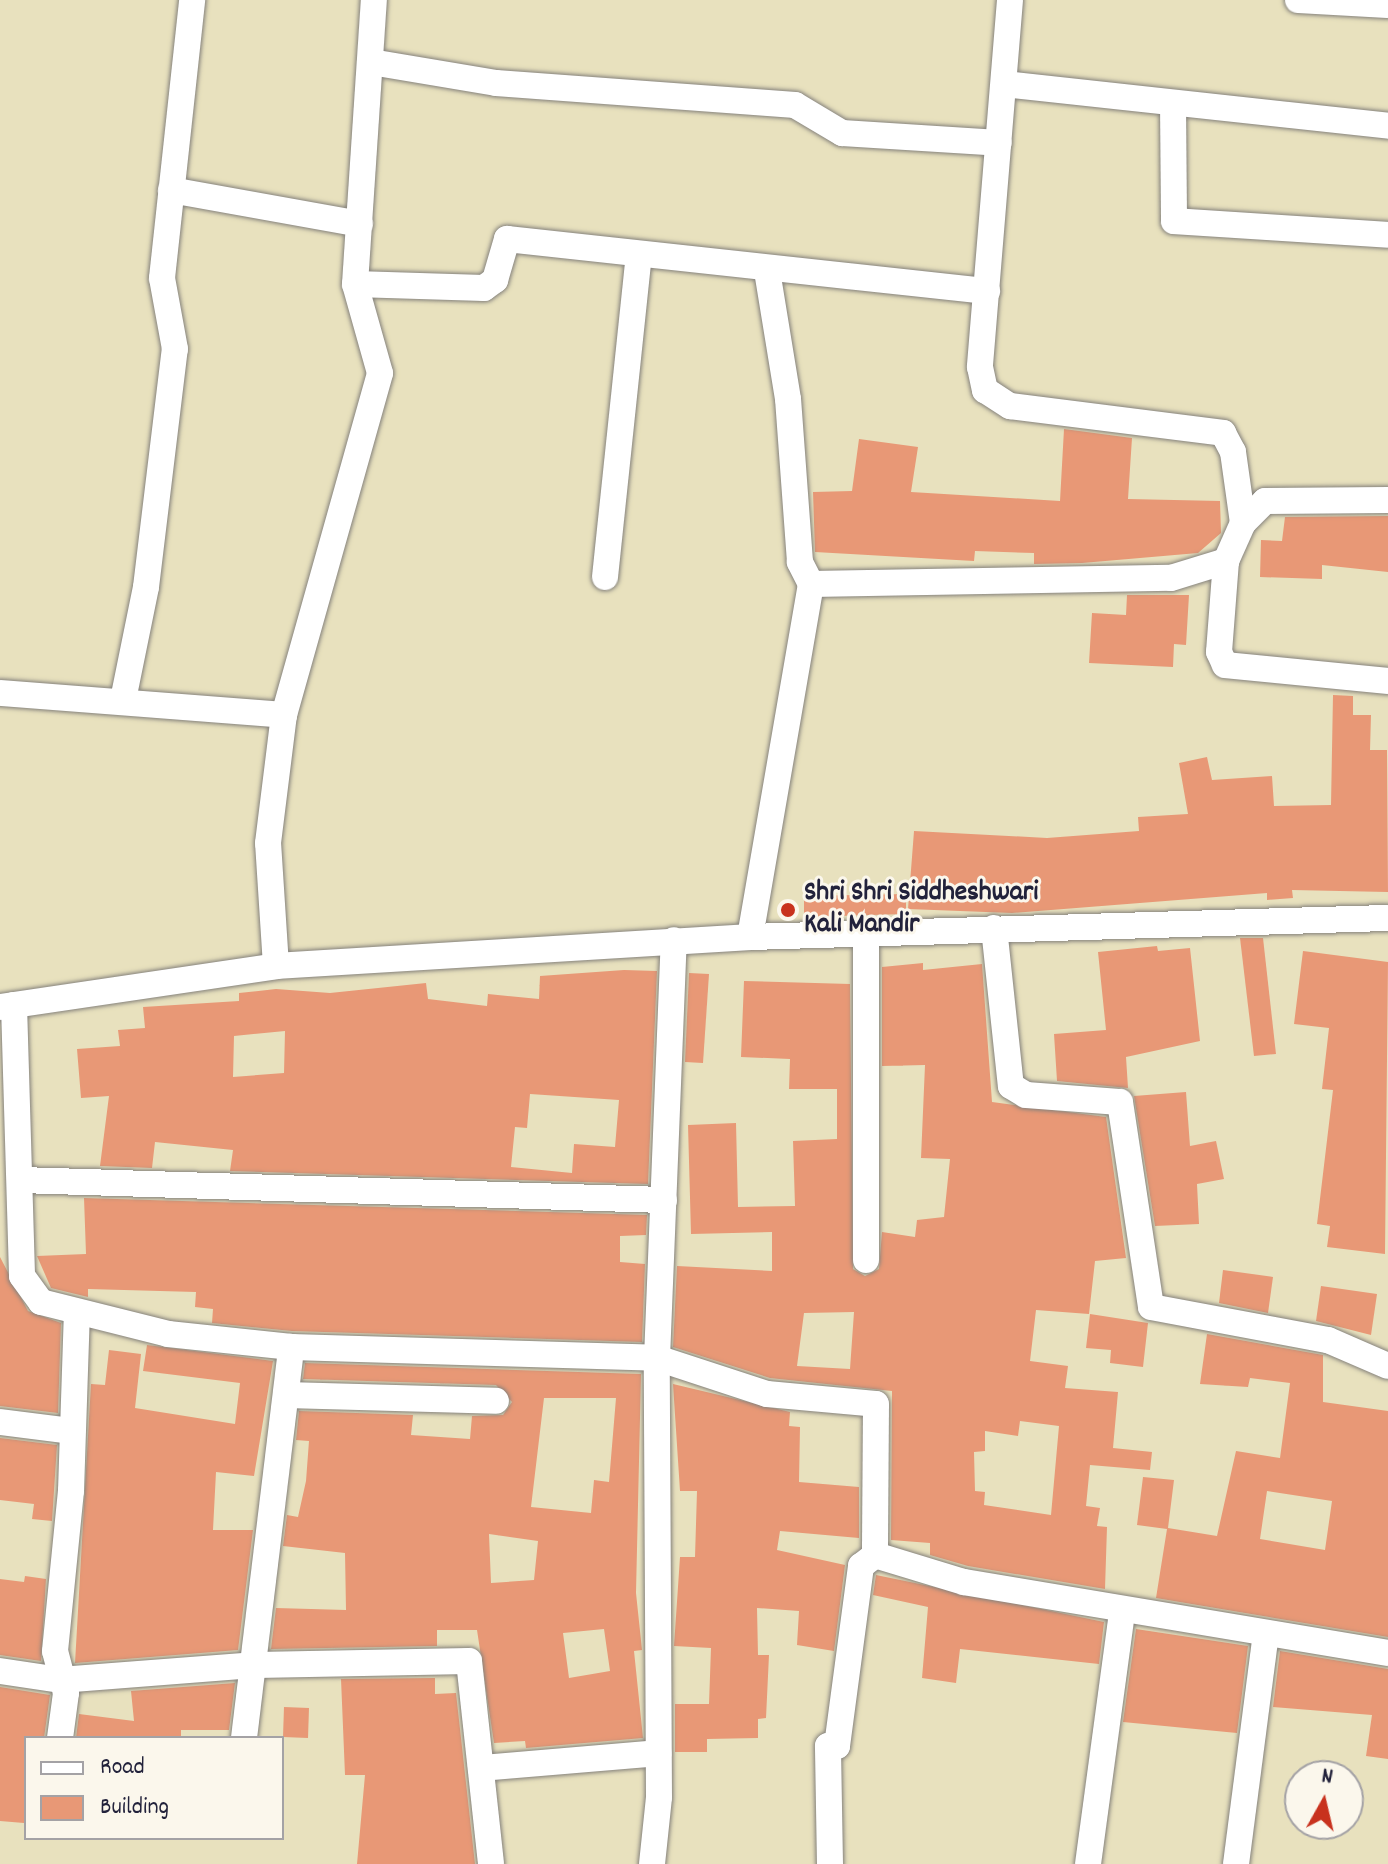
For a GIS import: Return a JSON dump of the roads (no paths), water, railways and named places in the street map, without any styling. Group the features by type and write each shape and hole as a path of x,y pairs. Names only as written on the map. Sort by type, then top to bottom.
{"street":[{"path":"123,700 146,587 175,349 162,278 192,0"},
{"path":"276,966 268,843 284,715 375,407 380,373 355,284 374,0"},
{"path":"1010,0 980,367 996,401 1223,433 1233,452 1243,523"},
{"path":"1298,0 1388,5"},
{"path":"371,62 496,83 795,105 842,133 999,143"},
{"path":"1004,84 1388,126"},
{"path":"1173,103 1174,221 1388,235"},
{"path":"171,190 360,224"},
{"path":"355,284 484,288 495,280 507,239 767,271 987,291"},
{"path":"605,577 639,255"},
{"path":"750,937 811,584 800,562 788,399 767,271"},
{"path":"1388,500 1280,497 1243,523 1226,561 1219,652 1225,665 1388,681"},
{"path":"811,584 1095,583 1198,574 1226,561"},
{"path":"0,693 123,700 284,715"},
{"path":"875,1555 876,1404 767,1394 657,1358 291,1347 168,1334 41,1302 24,1287 10,1230 20,1180 7,1006 276,966 674,940 1388,918"},
{"path":"994,928 1011,1086 1026,1095 1120,1102 1151,1307 1328,1340 1388,1366"},
{"path":"866,932 866,1260"},
{"path":"652,1864 658,1753 657,1358 674,940"},
{"path":"20,1180 664,1200"},
{"path":"60,1736 66,1693 60,1680 55,1651 77,1313"},
{"path":"244,1736 256,1665 291,1347"},
{"path":"286,1395 496,1401"},
{"path":"0,1422 71,1431"},
{"path":"875,1555 964,1582 1122,1611 1388,1653"},
{"path":"830,1864 828,1746 837,1746 861,1566 875,1555"},
{"path":"1088,1864 1122,1611"},
{"path":"1236,1864 1266,1634"},
{"path":"0,1671 60,1680 256,1665 469,1661 491,1864"},
{"path":"481,1768 658,1753"}],"place":[{"name":"Shri Shri Siddheshwari Kali Mandir","path":"788,910"}]}
